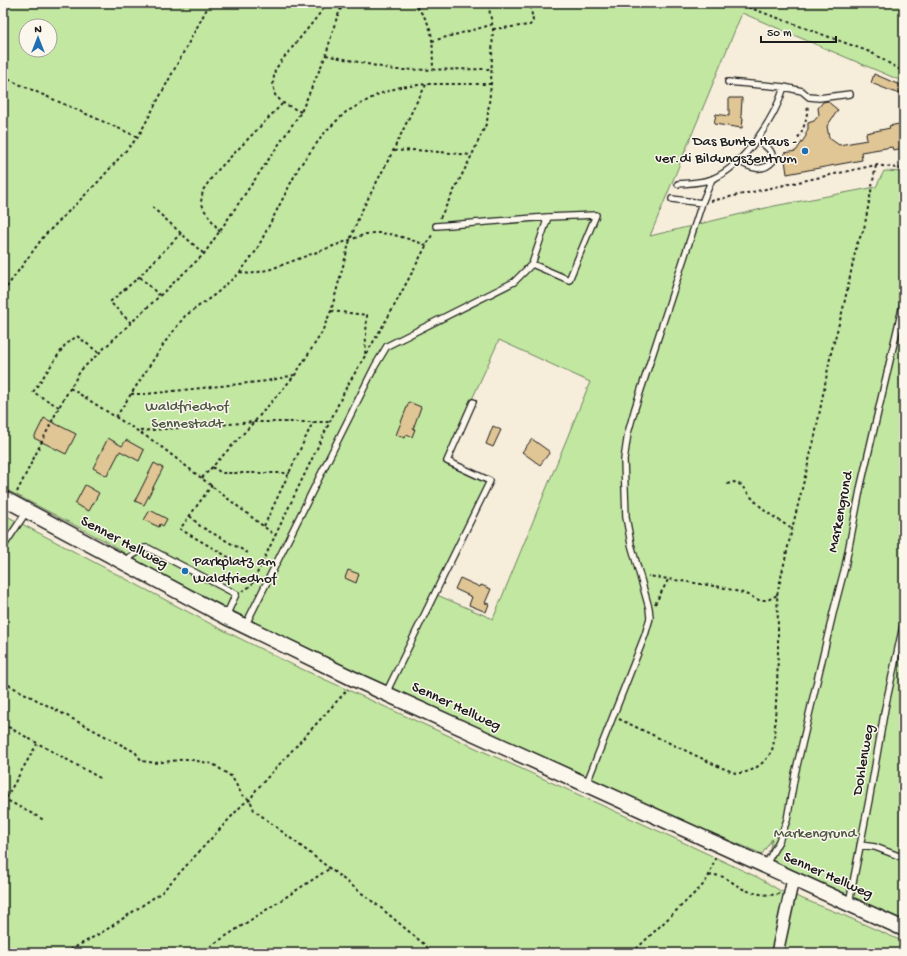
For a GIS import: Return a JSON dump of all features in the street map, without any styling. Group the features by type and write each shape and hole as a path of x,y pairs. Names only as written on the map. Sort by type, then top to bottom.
{"street":[{"name":"Senner Hellweg","path":"7,500 245,626 356,680 764,866 792,885 849,904 904,929"},
{"path":"777,953 792,885"}],"lane":[{"path":"728,82 784,87 802,91 809,97 819,98 850,94"},
{"path":"678,184 712,179 738,160 772,117 784,87"},
{"path":"738,160 746,166 754,168 769,166 773,161 773,154 769,148 756,139"},
{"path":"586,785 645,635 650,618 649,608 626,517 624,460 628,433 702,203 712,179"},
{"path":"672,199 702,203"},
{"path":"436,226 548,217 596,215 569,280 532,264"},
{"path":"245,626 375,366 387,346 514,282 532,264 548,217"},
{"name":"Markengrund","path":"764,866 779,841 787,820 795,774 834,609 846,567 861,485 904,300"},
{"path":"386,693 490,481 447,461 473,402"},
{"path":"3,547 27,511"},
{"path":"123,561 145,548 148,548 236,594 226,616"},
{"name":"Dohlenweg","path":"849,904 885,708 904,621"},
{"path":"860,845 875,847 904,858"}],"path":[{"path":"3,292 44,236 98,182 138,137 210,3"},
{"path":"301,112 283,103 275,95 273,83 275,70 310,28 328,3"},
{"path":"7,500 81,370 204,254 220,232 301,112 326,55 335,23 343,3"},
{"path":"412,3 423,13 430,27 433,70"},
{"path":"236,594 251,586 346,388 391,312 427,245 487,122 491,84 490,69 493,30 488,3"},
{"path":"493,30 530,25 533,21 530,3"},
{"path":"737,3 870,52 904,72"},
{"path":"432,41 491,25"},
{"path":"326,55 395,70 490,69"},
{"path":"3,77 138,137"},
{"path":"116,417 165,342 185,316 217,293 240,272 256,251 299,167 326,131 346,112 379,94 400,87 427,84 491,84"},
{"path":"202,478 254,422 294,375 318,339 331,311 350,240 360,214 393,151 414,105 427,84"},
{"path":"798,138 806,123 809,97"},
{"path":"220,232 203,207 201,202 203,190 215,173 283,103"},
{"path":"393,151 416,150 472,155"},
{"path":"702,203 876,165 904,169"},
{"path":"613,716 722,768 736,773 748,772 761,764 771,754 778,679 777,596 815,436 857,244 864,229 876,165"},
{"path":"152,206 204,254"},
{"path":"240,272 250,274 271,269 366,234 377,232 387,233 427,245"},
{"path":"130,323 110,302 139,277 181,233"},
{"path":"139,277 159,295"},
{"path":"331,311 367,315 364,357"},
{"path":"59,407 33,392 65,345 77,336 99,353"},
{"path":"131,394 146,394 268,381 294,375"},
{"path":"70,388 139,432 212,485 276,536"},
{"path":"139,432 254,422 330,422"},
{"path":"264,526 313,422"},
{"path":"212,467 222,473 290,473"},
{"path":"727,484 734,482 741,485 765,511 792,529"},
{"path":"212,485 180,529 235,561"},
{"path":"190,516 200,526 248,553"},
{"path":"640,574 721,588 743,593 759,600 768,600 777,596"},
{"path":"649,608 656,604 668,580"},
{"path":"65,953 106,930 162,892 243,804 250,800 256,790 356,680"},
{"path":"3,682 135,752 142,761 155,763 187,759 213,764 232,777 242,795 250,800 254,810 381,908 425,945 432,953"},
{"path":"3,724 100,778"},
{"path":"3,804 4,799 37,744"},
{"path":"4,799 44,820"},
{"path":"632,953 702,886 709,876 716,855 723,847"},
{"path":"200,953 329,869"},
{"path":"3,872 10,876"},
{"path":"709,876 716,874 729,879 744,889 770,896 792,885"}],"green space":[{"name":"Waldfriedhof Sennestadt","path":"3,3 904,3 904,82 742,13 650,236 774,206 876,187 884,171 904,172 904,922 767,860 772,839 762,854 657,810 391,689 437,595 493,619 590,382 499,340 443,463 487,484 387,687 252,621 137,561 107,542 3,488"},
{"path":"3,514 211,624 293,665 759,878 784,893 771,953 3,953"},
{"path":"793,895 904,942 904,953 780,953"}],"building":[{"path":"874,74 902,86 899,94 871,83"},
{"path":"729,98 742,98 742,128 714,124 716,114 729,116"},
{"path":"827,101 838,110 827,126 829,138 839,145 867,140 866,133 890,128 889,126 904,123 904,148 893,150 892,147 861,152 862,160 787,174 784,153 796,151 806,136 808,123 814,121 819,115 818,108 823,102"},
{"path":"409,402 421,407 413,429 415,429 412,437 406,435 405,438 396,435"},
{"path":"44,418 76,434 66,454 34,438"},
{"path":"493,426 501,430 493,447 486,444"},
{"path":"108,438 122,446 126,440 144,450 139,461 120,451 107,476 93,468"},
{"path":"532,439 550,452 540,465 522,452"},
{"path":"154,463 163,468 144,505 135,501"},
{"path":"85,485 99,493 89,511 75,504"},
{"path":"150,510 167,519 163,526 160,524 159,527 144,520"},
{"path":"348,570 359,574 356,583 345,578"},
{"path":"460,578 480,587 481,585 491,589 485,603 489,604 486,612 469,605 472,597 455,589"}],"place":[{"name":"Das Bunte Haus - ver.di Bildungszentrum","path":"805,151"},
{"name":"Parkplatz am Waldfriedhof","path":"185,571"}]}
